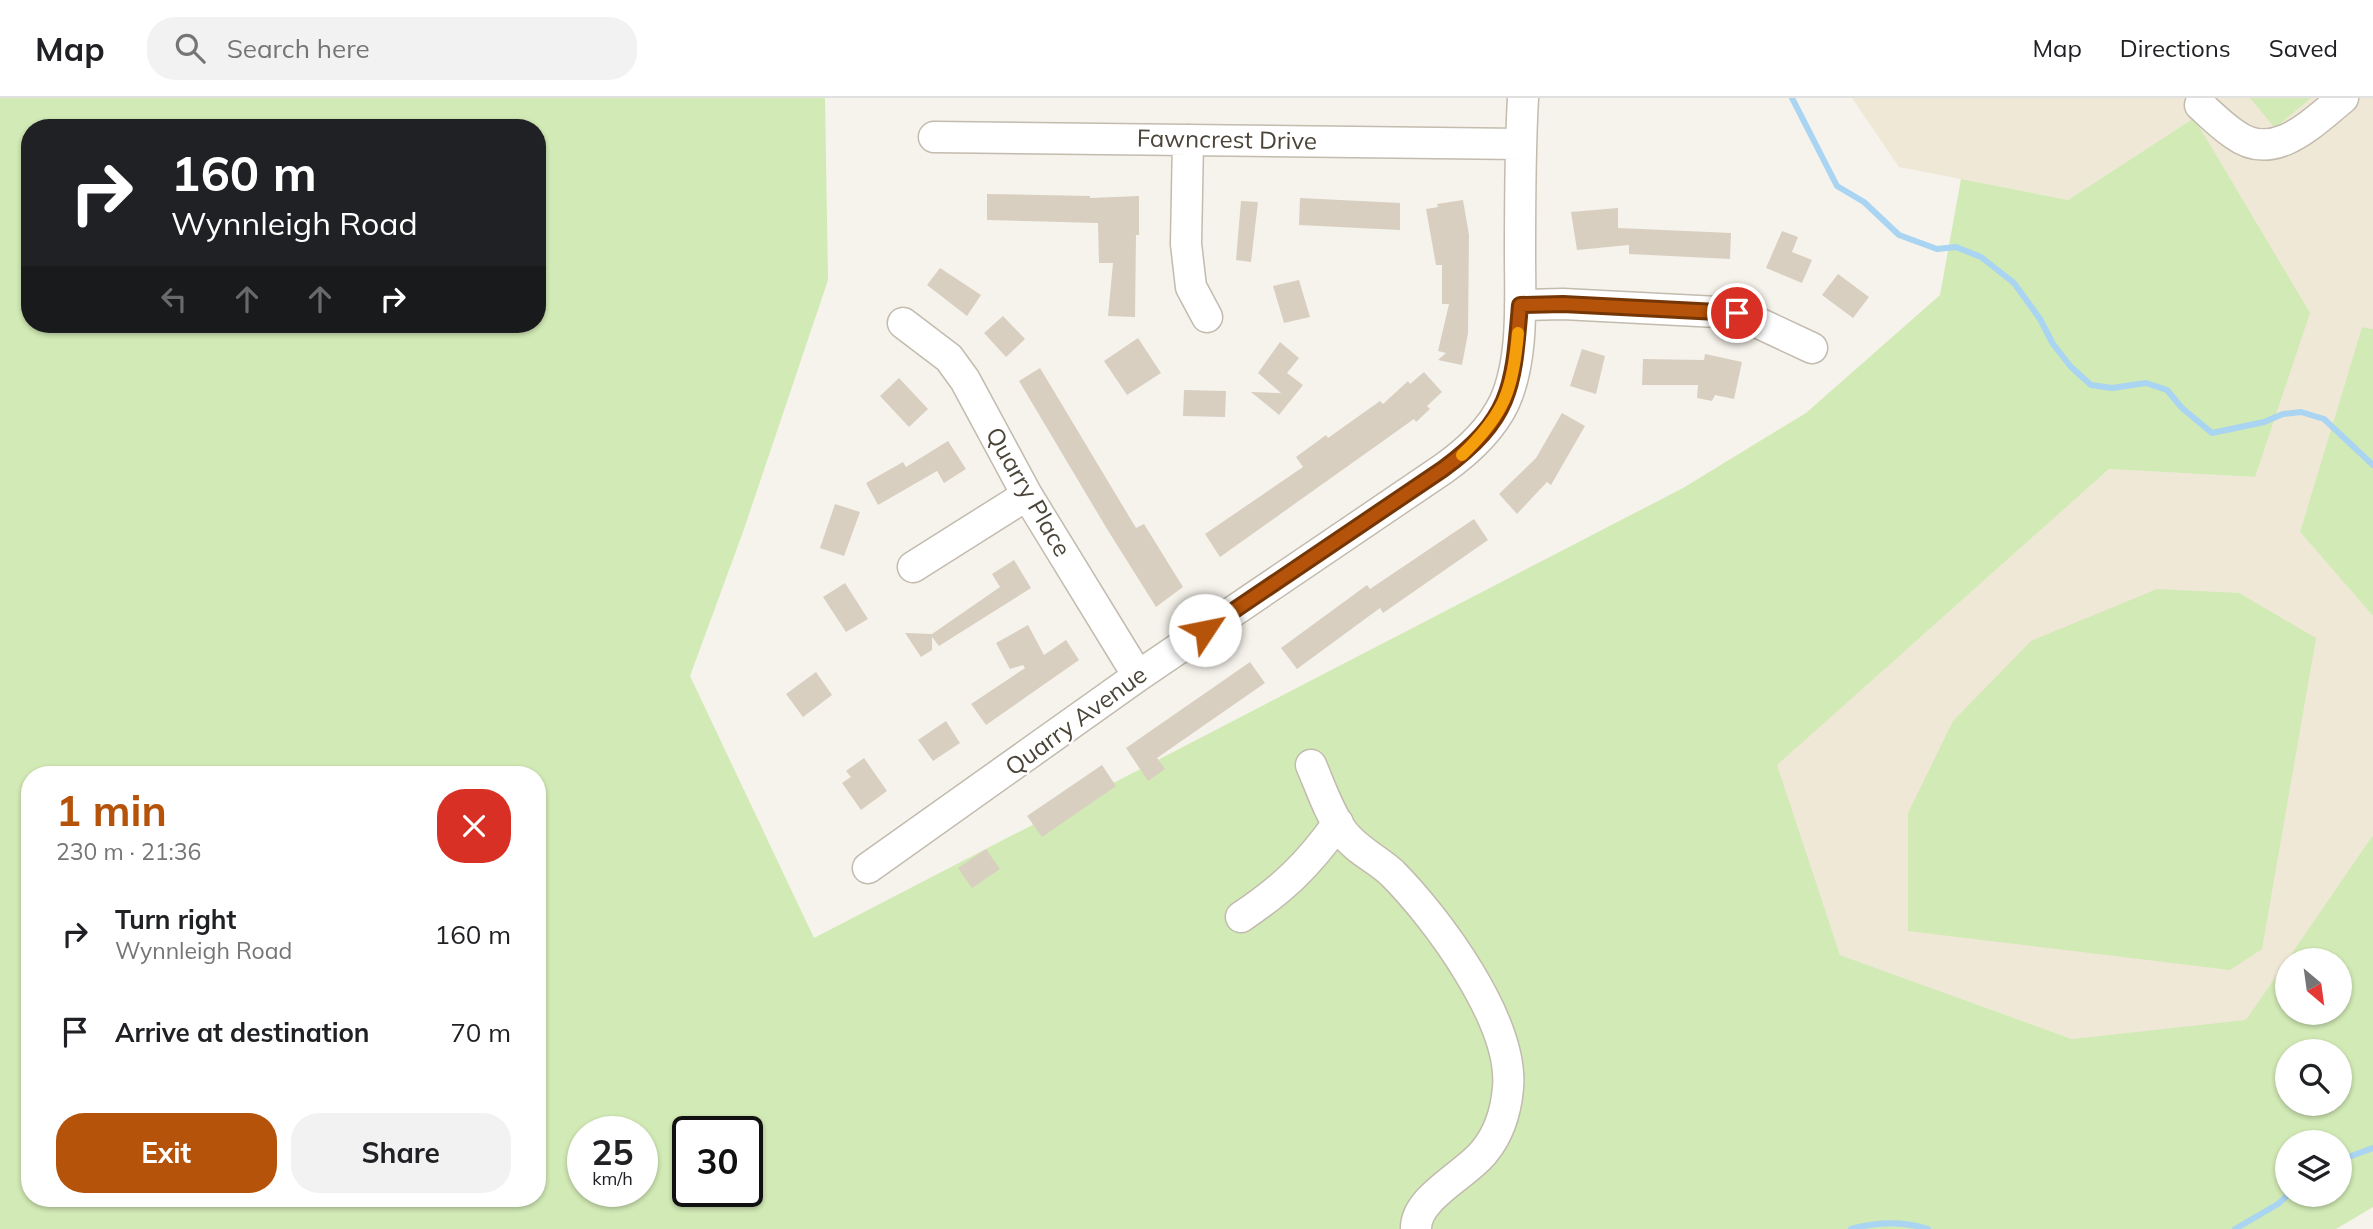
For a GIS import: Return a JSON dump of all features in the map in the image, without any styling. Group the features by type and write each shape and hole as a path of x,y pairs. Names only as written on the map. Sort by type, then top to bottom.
{"street":[{"name":"Quarry Avenue","path":"869,868 1138,676 1443,469 1470,447 1499,413 1506,400 1515,368 1520,305 1520,144 1523,98"},
{"path":"2200,105 2235,136 2255,145 2274,145 2290,139 2343,98"},
{"name":"Fawncrest Drive","path":"934,137 1520,144"},
{"path":"1188,139 1186,244 1191,287 1207,317"},
{"path":"1520,305 1563,304 1737,313 1812,348"},
{"name":"Quarry Place","path":"902,323 955,366 1027,495 1138,676"},
{"path":"913,567 1027,495"},
{"path":"1311,765 1338,823 1357,849 1389,871 1418,902 1457,952 1498,1028 1508,1060 1508,1088 1503,1117 1495,1135 1484,1152 1459,1177 1431,1197 1420,1211 1416,1229"},
{"path":"1241,917 1268,899 1304,868 1338,823"}],"shaded area":[{"path":"1852,98 2373,98 2373,329 2362,327 2300,532 2373,616 2373,835 2296,948 2275,948 2275,979 2246,1021 2072,1039 1840,955 1776,765 2109,469 2255,477 2194,118 2068,200 1899,167"}],"green space":[{"path":"0,98 825,98 828,280 743,532 690,676 814,938 1683,488 1806,413 1940,295 1961,179 2068,200 2194,118 2310,313 2255,477 2109,469 1777,765 1840,955 2072,1039 2246,1020 2275,978 2275,1026 2352,1026 2352,948 2295,948 2373,835 2373,1207 2336,1229 0,1229"},
{"path":"2250,98 2311,98 2275,128"},
{"path":"2362,327 2373,329 2373,616 2300,532"},
{"path":"2157,589 2239,593 2316,638 2262,949 2230,970 1908,931 1908,813 1953,721 2031,641"}],"building":[{"path":"987,194 1090,198 1139,196 1135,317 1108,316 1113,263 1099,263 1098,223 987,220"},
{"path":"1300,198 1400,203 1400,230 1299,225"},
{"path":"1463,200 1469,235 1468,333 1462,365 1438,360 1446,353 1438,351 1449,304 1442,304 1442,265 1436,265 1426,209 1438,207 1437,204"},
{"path":"1241,201 1258,202 1251,262 1236,260"},
{"path":"1618,208 1618,228 1731,233 1730,259 1629,254 1629,245 1577,250 1571,212"},
{"path":"1782,231 1798,237 1792,252 1812,260 1802,283 1766,268"},
{"path":"940,268 981,295 967,316 927,285"},
{"path":"1838,274 1869,297 1853,318 1822,295"},
{"path":"1299,280 1310,317 1284,323 1273,286"},
{"path":"1003,316 1025,339 1006,357 984,333"},
{"path":"1138,338 1161,373 1127,395 1104,361"},
{"path":"1280,342 1299,358 1287,373 1303,385 1279,415 1251,392 1281,393 1258,373"},
{"path":"1582,349 1605,356 1596,394 1570,386"},
{"path":"1705,354 1742,362 1734,399 1715,395 1712,401 1697,398 1698,385 1642,385 1643,359 1704,360"},
{"path":"1040,368 1136,528 1144,524 1183,587 1156,607 1019,381"},
{"path":"1424,372 1442,392 1427,406 1430,409 1416,422 1414,419 1220,557 1205,534 1303,467 1296,457 1380,401 1383,404 1408,381 1410,384"},
{"path":"899,378 928,409 909,427 880,396"},
{"path":"1184,390 1226,391 1225,417 1183,416"},
{"path":"1562,413 1585,426 1551,485 1547,482 1517,514 1499,494 1536,458"},
{"path":"948,441 966,469 944,483 937,471 878,505 866,483 903,462 906,467"},
{"path":"835,504 860,512 844,556 820,548"},
{"path":"1474,519 1488,540 1383,613 1380,608 1297,669 1281,648 1367,585 1370,589"},
{"path":"1014,560 1031,588 939,646 932,637 932,650 921,657 905,633 932,634 1000,587 992,574"},
{"path":"845,583 868,619 846,632 823,597"},
{"path":"1028,625 1044,655 1066,640 1079,660 986,725 971,704 1025,668 1023,665 1010,669 996,643"},
{"path":"1250,662 1265,683 1157,758 1165,769 1148,781 1126,748"},
{"path":"816,672 832,695 803,717 786,694"},
{"path":"946,721 960,743 933,761 918,740"},
{"path":"864,758 887,791 861,810 842,783 851,777 846,771"},
{"path":"1102,765 1116,786 1042,837 1027,816"},
{"path":"986,849 1000,869 972,888 958,868"}],"waterway":[{"path":"1792,98 1837,186 1864,202 1899,235 1937,249 1956,247 1981,257 2014,283 2040,319 2053,344 2071,367 2091,385 2112,388 2146,383 2167,390 2182,408 2212,433 2264,422 2283,414 2301,412 2324,419 2373,465"},
{"path":"2352,1156 2373,1148"},
{"path":"2235,1229 2275,1206"},
{"path":"1851,1229 1890,1223 1928,1229"}],"slow traffic":[{"path":"1462,455 1479,438 1506,400 1515,368 1518,333"}],"route":[{"path":"1205,630 1443,469 1479,438 1499,413 1511,385 1520,305 1563,304 1737,313"}]}
